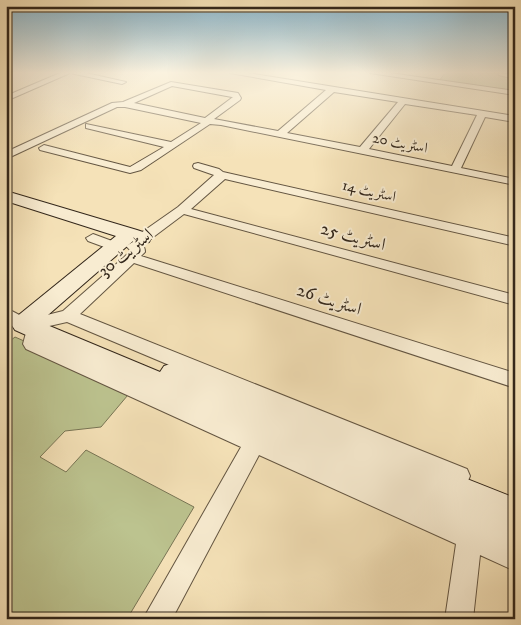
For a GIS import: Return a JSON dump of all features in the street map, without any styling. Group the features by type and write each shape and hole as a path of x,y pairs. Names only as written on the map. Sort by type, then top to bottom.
{"street":[{"path":"6,156 115,105 129,102"},
{"path":"44,148 130,170 137,168 172,146 209,121 212,116 232,102"},
{"path":"280,134 318,102"},
{"path":"362,151 402,102"},
{"path":"410,102 515,119"},
{"name":"اسٹریٹ 20","path":"125,104 202,121 280,134 515,182"},
{"path":"455,170 482,114"},
{"path":"89,126 172,146"},
{"name":"اسٹریٹ 14","path":"198,166 215,171 219,177 233,176 515,242"},
{"name":"اسٹریٹ 30","path":"31,321 123,243 182,210 219,177"},
{"path":"6,196 123,243"},
{"path":"6,205 123,243"},
{"name":"اسٹریٹ 25","path":"182,210 515,300"},
{"name":"اسٹریٹ 26","path":"123,243 515,381"},
{"path":"31,321 258,436 470,529 515,558"},
{"path":"31,321 515,499"},
{"path":"31,321 515,515"},
{"path":"157,619 258,436"},
{"path":"470,529 515,538"},
{"path":"458,619 470,529"}],"green space":[{"path":"15,337 133,389 101,427 65,431 40,457 66,472 86,450 194,507 127,619 6,619 6,344"}]}
